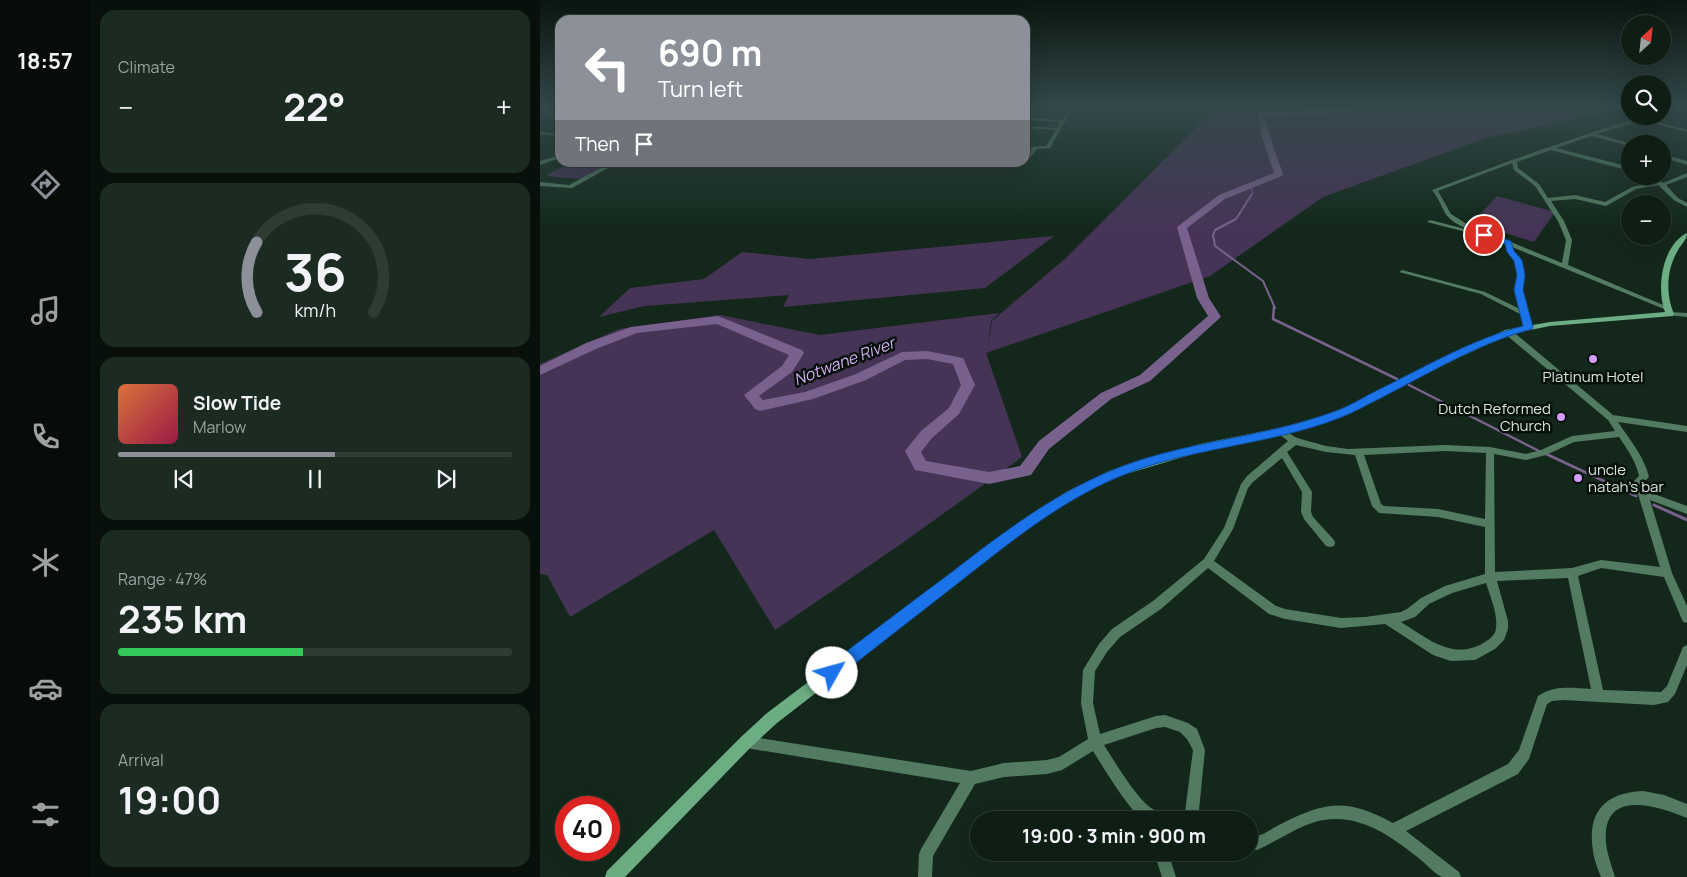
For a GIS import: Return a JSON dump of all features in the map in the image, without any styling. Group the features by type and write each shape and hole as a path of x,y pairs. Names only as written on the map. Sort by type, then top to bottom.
{"street":[{"path":"1030,148 1048,147"},
{"path":"1484,235 1451,218 1441,197 1435,190 1558,147"},
{"path":"1030,154 1035,148"},
{"path":"1553,149 1621,167"},
{"path":"540,163 555,158"},
{"path":"1671,158 1687,163"},
{"path":"1514,161 1519,172 1537,185 1546,200 1557,212 1569,240 1565,267"},
{"path":"540,184 570,186 607,167"},
{"path":"1671,181 1687,175"},
{"path":"1546,200 1575,197 1606,204 1634,188 1654,185"},
{"path":"1661,185 1676,199 1687,205"},
{"path":"1430,222 1508,243 1668,311 1687,315"},
{"path":"1668,311 1665,282 1677,244 1687,235"},
{"path":"1508,243 1511,252 1518,260 1521,275 1519,290 1528,327"},
{"path":"1402,272 1483,293 1525,314"},
{"path":"613,877 772,718 986,553 1034,518 1070,495 1113,474 1157,460 1200,448 1280,432 1338,415 1455,356 1508,332 1528,327 1668,311"},
{"path":"1508,332 1611,418 1619,434 1640,463 1644,477 1639,481 1639,486 1667,573 1687,618"},
{"path":"1611,418 1687,428"},
{"path":"1280,432 1294,441 1326,449 1358,451 1445,448 1490,450 1530,457 1572,439 1619,434"},
{"path":"1145,811 1116,776 1096,742 1087,703 1088,678 1092,664 1102,648 1116,633 1156,605 1208,562 1228,529 1244,487 1250,479 1294,441"},
{"path":"1386,620 1437,651 1451,655 1475,654 1492,645 1500,636 1502,629 1490,577 1490,450"},
{"path":"1282,451 1307,492 1306,512 1309,519 1330,543"},
{"path":"1358,451 1377,506 1382,510 1438,513 1490,524"},
{"path":"1643,494 1687,510"},
{"path":"1208,562 1273,610 1285,614 1341,623 1386,620 1411,613 1425,601 1449,589 1490,577 1572,573 1601,564 1667,573"},
{"path":"1572,573 1598,696"},
{"path":"1392,831 1513,769 1524,754 1542,700 1550,695 1664,698 1671,690 1687,651"},
{"path":"746,742 971,778 1004,770 1047,767 1062,763 1096,742 1156,722 1165,721 1184,727 1192,734 1199,750 1193,811"},
{"path":"925,877 926,854 971,778"},
{"path":"1608,877 1598,845 1600,823 1607,809 1620,799 1634,796 1668,802 1687,811"},
{"path":"1258,843 1322,813 1336,811 1352,813 1368,818 1392,831 1454,877"},
{"path":"1164,861 1169,877"}],"shaded area":[{"path":"1177,147 1461,147 1323,197 1210,276 986,353 1022,457 901,544 775,630 714,530 570,617 547,575 540,574 540,364 619,329 720,315 820,335 999,313 991,321 988,346 992,321 1066,258"},
{"path":"562,167 605,167 582,179 545,176"},
{"path":"1497,196 1555,212 1534,242 1472,223"},
{"path":"1054,236 985,288 783,307 789,295 644,306 599,317 630,288 704,279 742,252 810,259"}],"waterway":[{"name":"Notwane River","path":"540,371 591,346 635,330 718,320 797,353 787,369 751,395 760,406 808,396 861,377 902,356 927,355 958,361 968,385 954,411 926,435 913,451 921,466 989,478 1025,471 1044,445 1106,396 1145,378 1215,317 1203,298 1182,227 1222,197 1279,174 1269,147"},
{"path":"1250,186 1253,192 1251,195"},
{"path":"1252,194 1236,219 1215,230 1213,235 1215,246 1263,281 1275,308"},
{"path":"1274,307 1273,319 1397,379"},
{"path":"1409,385 1545,454"},
{"path":"1542,452 1636,496"},
{"path":"1654,505 1687,520"}],"place":[{"name":"Platinum Hotel","path":"1593,359"},
{"name":"Dutch Reformed Church","path":"1561,417"},
{"name":"uncle natah's bar","path":"1578,478"}],"route":[{"path":"832,673 994,547 1070,495 1113,474 1157,460 1200,448 1280,432 1338,415 1455,356 1508,332 1528,327 1519,290 1521,275 1518,260 1512,255 1508,243 1484,235"}]}
